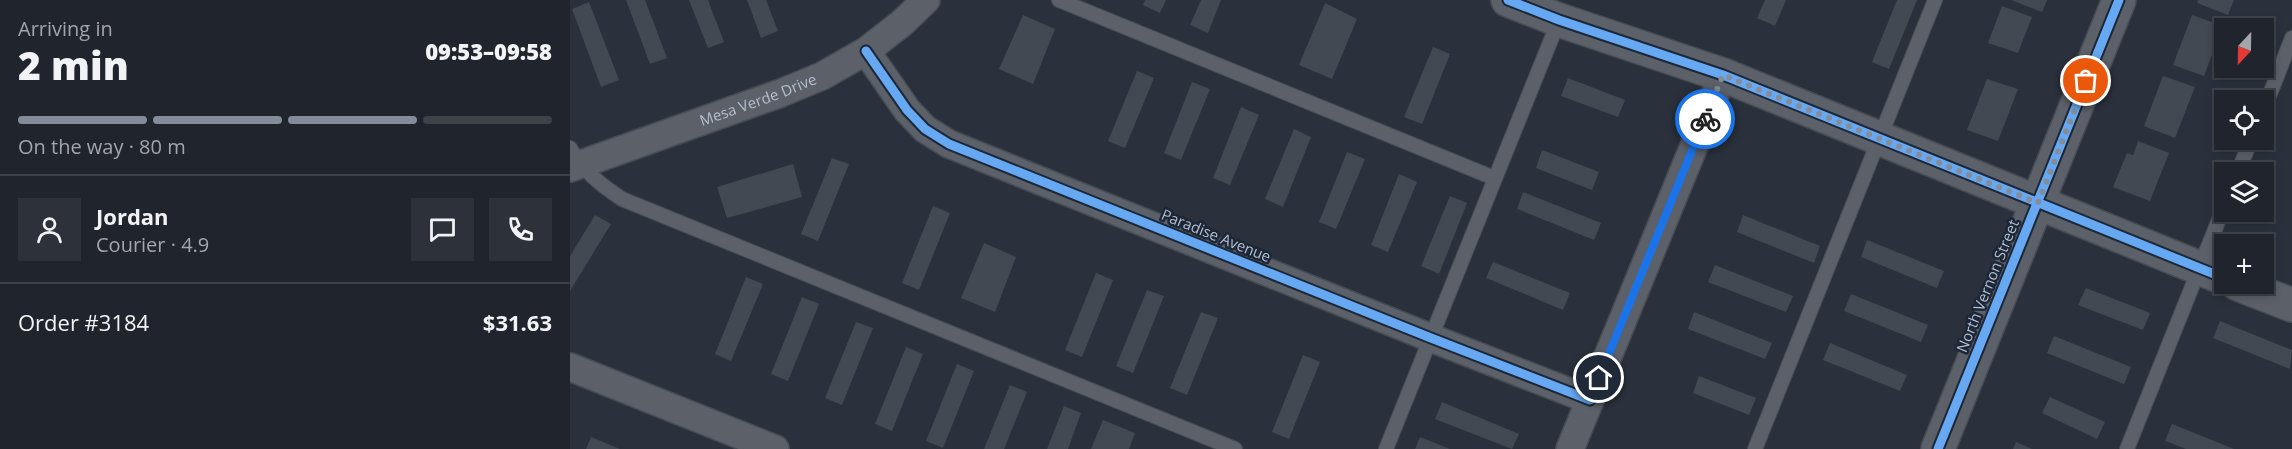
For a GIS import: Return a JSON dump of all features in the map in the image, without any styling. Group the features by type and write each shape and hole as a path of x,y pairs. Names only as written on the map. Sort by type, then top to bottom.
{"street":[{"name":"Mesa Verde Drive","path":"573,160 781,93 822,76 866,51 902,23 926,0"},
{"path":"1508,0 1559,20 1723,75 2212,273"},
{"name":"North Vernon Street","path":"1938,449 2119,0"},
{"name":"Paradise Avenue","path":"866,51 907,110 925,129 949,144 1590,400"},
{"path":"1570,449 1723,75"},
{"path":"2264,294 2292,305"},
{"path":"570,367 776,449"}],"lane":[{"path":"1059,0 1494,178"},
{"path":"1755,449 1935,0"},
{"path":"1386,449 1559,20"},
{"path":"2271,90 2292,38"},
{"path":"573,160 622,200 1235,449"},
{"path":"2127,449 2212,273 2221,222"}],"building":[{"path":"626,0 645,0 667,58 650,64"},
{"path":"689,0 708,0 724,42 708,48"},
{"path":"747,0 766,0 778,31 761,38"},
{"path":"1145,0 1166,0 1160,13 1143,5"},
{"path":"1201,0 1221,0 1208,33 1190,25"},
{"path":"1765,0 1786,0 1775,26 1757,18"},
{"path":"1897,0 1917,0 1889,69 1872,62"},
{"path":"2011,0 2047,0 2042,12"},
{"path":"2198,0 2234,0 2228,15 2197,3"},
{"path":"589,2 619,80 601,87 572,9"},
{"path":"1325,3 1357,19 1332,79 1299,65"},
{"path":"2002,6 2032,17 2018,53 1988,43"},
{"path":"1023,15 1055,29 1033,84 999,69"},
{"path":"2192,15 2214,23 2214,50 2204,76 2173,65"},
{"path":"1433,47 1450,54 1422,124 1404,117"},
{"path":"1137,71 1154,78 1125,148 1108,141"},
{"path":"2163,76 2195,87 2175,138 2144,126"},
{"path":"1568,78 1625,100 1618,117 1561,96"},
{"path":"1987,79 2018,89 1998,141 1967,130"},
{"path":"1192,82 1210,89 1181,160 1164,153"},
{"path":"1241,107 1259,115 1230,185 1213,178"},
{"path":"1294,129 1311,137 1283,207 1265,199"},
{"path":"2138,141 2169,153 2150,201 2113,187 2127,153 2133,155"},
{"path":"1542,150 1599,172 1592,190 1536,168"},
{"path":"1347,152 1365,159 1336,229 1319,222"},
{"path":"832,158 849,164 818,241 801,234"},
{"path":"793,164 802,197 727,218 717,187"},
{"path":"1399,174 1417,182 1388,252 1371,245"},
{"path":"1523,192 1601,223 1594,240 1517,209"},
{"path":"1450,196 1467,203 1439,274 1421,266"},
{"path":"933,206 950,213 919,290 902,283"},
{"path":"595,215 611,224 570,291 570,256"},
{"path":"1743,215 1820,246 1814,263 1737,232"},
{"path":"1867,240 1944,271 1937,288 1861,257"},
{"path":"984,243 1016,257 995,312 961,298"},
{"path":"1493,262 1570,293 1563,310 1486,278"},
{"path":"1715,265 1793,296 1786,312 1708,282"},
{"path":"1096,273 1113,280 1082,357 1065,350"},
{"path":"746,277 763,284 731,361 715,354"},
{"path":"2086,288 2150,313 2143,330 2078,305"},
{"path":"1147,290 1164,296 1133,373 1116,366"},
{"path":"1851,294 1928,325 1921,342 1844,311"},
{"path":"802,297 819,304 788,381 771,374"},
{"path":"1201,312 1218,318 1187,395 1170,388"},
{"path":"1694,312 1772,343 1765,359 1688,329"},
{"path":"2220,321 2292,350 2290,369 2213,338"},
{"path":"856,322 873,328 842,405 825,398"},
{"path":"2054,336 2131,367 2124,384 2047,353"},
{"path":"1830,343 1907,375 1900,391 1823,360"},
{"path":"906,347 923,354 892,431 875,424"},
{"path":"1303,355 1320,362 1289,439 1272,432"},
{"path":"957,364 974,371 943,448 926,441"},
{"path":"1699,376 1756,398 1749,415 1693,393"},
{"path":"1010,385 1027,392 1004,449 984,449"},
{"path":"2050,397 2105,422 2097,439 2042,413"},
{"path":"1442,402 1519,434 1512,449 1435,419"},
{"path":"1064,406 1081,413 1068,449 1047,449"},
{"path":"1103,420 1135,433 1129,449 1091,449"},
{"path":"2172,424 2234,449 2186,449 2165,441"},
{"path":"591,437 620,449 586,449"},
{"path":"1420,437 1450,449 1415,449"},
{"path":"2016,442 2032,449 2013,449"}],"cycle path":[{"path":"1508,0 1559,20 1723,75 2214,274"},
{"path":"1938,449 2119,0"},
{"path":"866,51 907,110 925,129 949,144 1590,400"}],"way so far":[{"path":"1705,119 1723,75 2038,203 2086,81"}],"route":[{"path":"1599,378 1705,119"}]}
